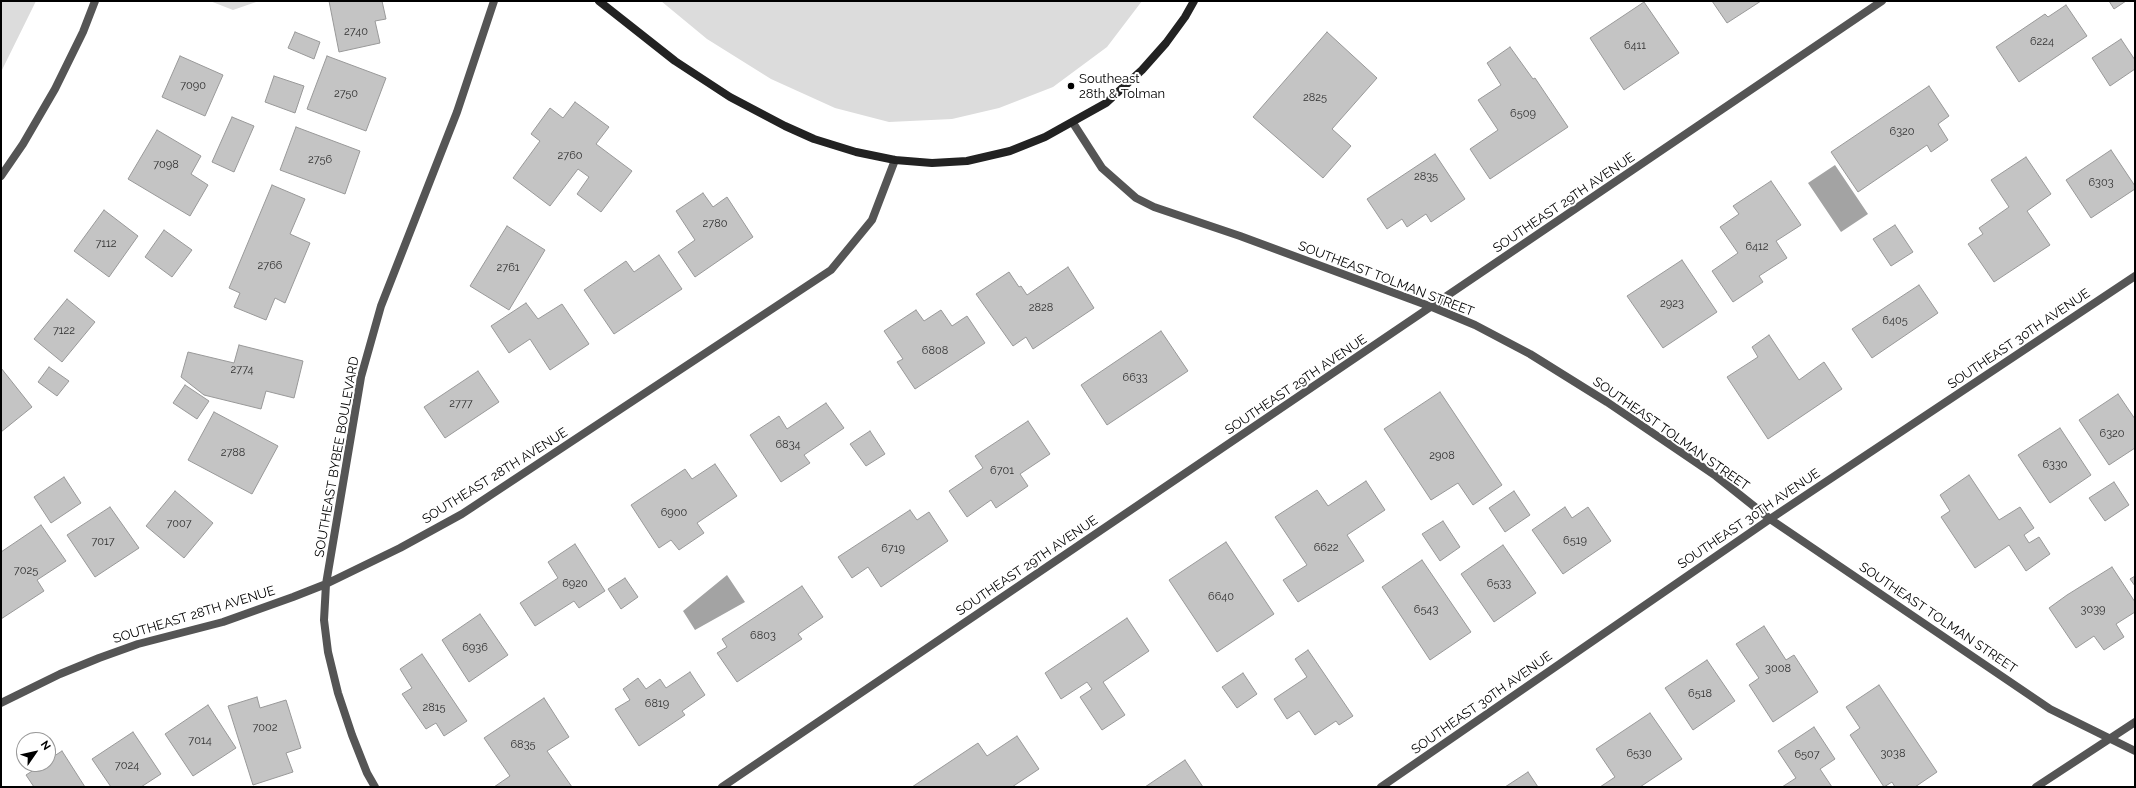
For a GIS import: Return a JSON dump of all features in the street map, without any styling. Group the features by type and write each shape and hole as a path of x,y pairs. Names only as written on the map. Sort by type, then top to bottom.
{"main road":[{"path":"599,1 675,62 744,104 785,126 814,138 856,152 895,160 932,162 966,161 1010,151 1045,137 1073,123 1106,103 1142,70 1166,43 1185,17 1194,1"}],"street":[{"path":"1,176 23,144 55,89 83,32 95,1"},
{"name":"SOUTHEAST BYBEE BOULEVARD","path":"375,787 367,773 352,735 332,666 324,620 326,584 361,377 381,306 457,112 494,1"},
{"name":"SOUTHEAST 29TH AVENUE","path":"722,787 1882,1"},
{"name":"SOUTHEAST TOLMAN STREET","path":"1073,123 1102,168 1136,198 1154,207 1240,236 1432,307 1475,325 1530,354 1594,394 1716,476 1770,519 2050,709 2135,751"},
{"name":"SOUTHEAST 28TH AVENUE","path":"1,703 60,674 99,658 138,644 223,622 326,584 423,536 462,514 831,270 872,220 895,160"},
{"name":"SOUTHEAST 30TH AVENUE","path":"1380,787 1770,519 2135,276"},
{"path":"2036,787 2135,722"}],"shaded area":[{"path":"1,1 36,1 1,72"},
{"path":"210,1 259,1 233,10"},
{"path":"661,1 1142,1 1107,47 1053,87 999,108 952,119 889,122 835,108 771,79 707,39"},
{"path":"1835,165 1868,214 1841,232 1808,183"},
{"path":"727,575 745,602 695,630 683,611"}],"building":[{"path":"329,1 382,1 386,19 375,21 380,43 339,52"},
{"path":"1712,1 1761,1 1727,23"},
{"path":"2109,1 2126,1 2114,9"},
{"path":"1644,2 1679,53 1624,90 1590,38"},
{"path":"2066,5 2087,36 2019,82 1996,47 2045,14 2048,17"},
{"path":"295,32 320,42 314,59 288,48"},
{"path":"1327,32 1377,78 1332,129 1351,146 1323,178 1253,117"},
{"path":"2121,39 2135,60 2135,69 2110,86 2092,58"},
{"path":"1510,47 1533,79 1535,78 1568,127 1490,179 1470,149 1498,130 1478,100 1501,85 1487,63"},
{"path":"180,56 223,75 205,116 162,97"},
{"path":"327,56 386,78 366,131 307,109"},
{"path":"274,76 304,86 295,113 265,102"},
{"path":"1929,86 1949,116 1938,124 1948,140 1931,152 1927,145 1858,192 1831,152"},
{"path":"575,102 609,127 596,144 632,171 601,212 577,194 589,177 578,169 550,206 513,178 540,141 531,134 550,108 563,118"},
{"path":"232,117 254,126 234,172 212,162"},
{"path":"296,127 360,151 345,194 280,170"},
{"path":"157,130 201,156 191,174 208,185 190,216 128,179"},
{"path":"2111,150 2135,186 2135,189 2091,218 2066,180"},
{"path":"1435,154 1465,199 1431,222 1426,214 1407,227 1402,219 1387,229 1367,199"},
{"path":"2026,157 2051,194 2027,211 2050,245 1994,282 1968,244 1983,234 1979,228 2009,207 1991,180"},
{"path":"1771,181 1801,225 1776,241 1787,258 1759,276 1763,282 1733,302 1712,271 1738,253 1720,227 1739,214 1733,206"},
{"path":"272,185 305,199 290,234 310,243 285,303 275,298 266,320 234,307 240,293 229,288"},
{"path":"703,193 713,207 727,197 753,237 695,277 678,252 695,240 676,211"},
{"path":"104,210 138,236 109,277 74,251"},
{"path":"1895,225 1913,252 1891,266 1873,239"},
{"path":"507,226 545,250 509,310 470,286"},
{"path":"164,230 192,250 172,277 145,257"},
{"path":"659,255 682,289 614,334 584,290 626,261 634,272"},
{"path":"1682,260 1717,312 1663,348 1627,296"},
{"path":"1068,267 1094,308 1033,349 1026,337 1013,346 976,294 1009,272 1019,287 1021,286 1027,295"},
{"path":"1919,285 1938,313 1872,358 1852,329"},
{"path":"67,299 95,322 62,362 34,339"},
{"path":"526,303 538,319 562,304 589,344 550,370 530,339 509,353 491,326"},
{"path":"916,310 924,321 941,310 952,326 967,316 985,343 915,389 897,362 903,359 884,331"},
{"path":"1161,331 1188,371 1107,425 1081,385"},
{"path":"1769,335 1799,380 1824,362 1842,389 1768,439 1727,377 1758,357 1752,347"},
{"path":"239,345 303,361 294,398 266,391 261,409 204,395 181,377 188,352 234,363"},
{"path":"49,367 69,381 57,396 38,382"},
{"path":"1,368 32,407 1,432"},
{"path":"478,371 499,402 445,438 424,407"},
{"path":"185,385 209,401 197,419 173,403"},
{"path":"1440,392 1502,485 1473,505 1458,483 1431,500 1384,429"},
{"path":"2118,394 2135,419 2135,448 2109,465 2079,420"},
{"path":"826,403 844,428 804,455 810,463 781,482 750,435 779,416 787,429"},
{"path":"214,412 278,446 252,494 188,460"},
{"path":"1028,421 1050,454 1020,474 1028,486 996,508 991,500 967,517 949,491 983,468 975,456"},
{"path":"2060,428 2091,475 2050,503 2018,455"},
{"path":"870,431 885,454 866,466 850,444"},
{"path":"715,464 737,496 697,523 704,533 679,550 671,540 659,548 631,505 685,469 692,479"},
{"path":"1969,475 1999,520 2020,507 2034,528 2024,535 2029,543 2039,537 2050,554 2026,571 2009,545 1975,568 1941,517 1950,511 1940,495"},
{"path":"64,477 81,503 51,523 34,497"},
{"path":"1366,481 1385,510 1347,535 1364,561 1298,602 1283,580 1307,565 1275,517 1317,490 1328,506"},
{"path":"2114,482 2129,505 2105,521 2089,498"},
{"path":"175,491 213,523 184,558 146,526"},
{"path":"1514,491 1530,515 1505,532 1489,508"},
{"path":"110,507 139,548 95,577 67,535"},
{"path":"1565,507 1572,518 1588,507 1611,541 1563,574 1532,530"},
{"path":"910,510 917,520 929,512 948,541 881,587 868,567 852,578 838,557"},
{"path":"1443,521 1460,547 1440,561 1422,534"},
{"path":"41,525 66,561 37,580 44,591 1,619 1,552"},
{"path":"1226,542 1274,614 1217,652 1169,580"},
{"path":"575,544 605,591 579,608 574,601 535,626 520,603 558,578 548,562"},
{"path":"1503,545 1536,593 1494,622 1461,574"},
{"path":"1422,560 1471,632 1430,660 1382,587"},
{"path":"2112,567 2135,602 2135,612 2116,624 2124,637 2104,650 2094,636 2076,648 2049,608"},
{"path":"2135,576 2135,586 2130,579"},
{"path":"625,578 638,597 621,609 608,589"},
{"path":"802,586 823,617 798,634 802,639 737,682 717,653 727,647 722,639"},
{"path":"480,614 508,655 469,682 442,640"},
{"path":"1127,618 1149,651 1103,682 1125,715 1102,730 1080,697 1092,689 1087,682 1061,699 1045,673"},
{"path":"1764,626 1786,660 1794,655 1818,692 1773,722 1749,685 1759,678 1736,644"},
{"path":"1308,650 1353,716 1339,725 1336,721 1315,735 1299,711 1287,719 1274,699 1307,677 1295,659"},
{"path":"422,654 467,721 444,736 436,723 426,729 402,694 412,688 400,669"},
{"path":"1707,660 1735,701 1693,730 1665,688"},
{"path":"690,672 705,695 682,711 685,715 639,746 615,709 630,700 623,689 638,678 646,689 660,679 666,688"},
{"path":"1243,673 1257,694 1237,708 1222,687"},
{"path":"1879,685 1937,772 1915,787 1895,787 1892,782 1884,787 1850,735 1860,728 1846,707"},
{"path":"257,697 260,708 286,700 301,748 286,753 293,772 253,785 228,706"},
{"path":"544,698 569,737 547,751 572,787 494,787 510,776 484,738"},
{"path":"208,705 236,748 193,776 165,734"},
{"path":"1650,713 1682,759 1640,787 1600,787 1615,777 1596,749"},
{"path":"1814,727 1835,759 1820,769 1832,787 1782,787 1796,778 1778,751"},
{"path":"133,732 161,774 141,787 111,787 92,759"},
{"path":"1017,736 1039,769 1012,787 912,787 978,743 987,756"},
{"path":"62,751 85,787 34,787 26,775 31,772 56,772 56,755"},
{"path":"1185,760 1203,787 1145,787"},
{"path":"1528,772 1538,787 1505,787"}],"place":[{"name":"Southeast 28th & Tolman","path":"1071,86"}]}
